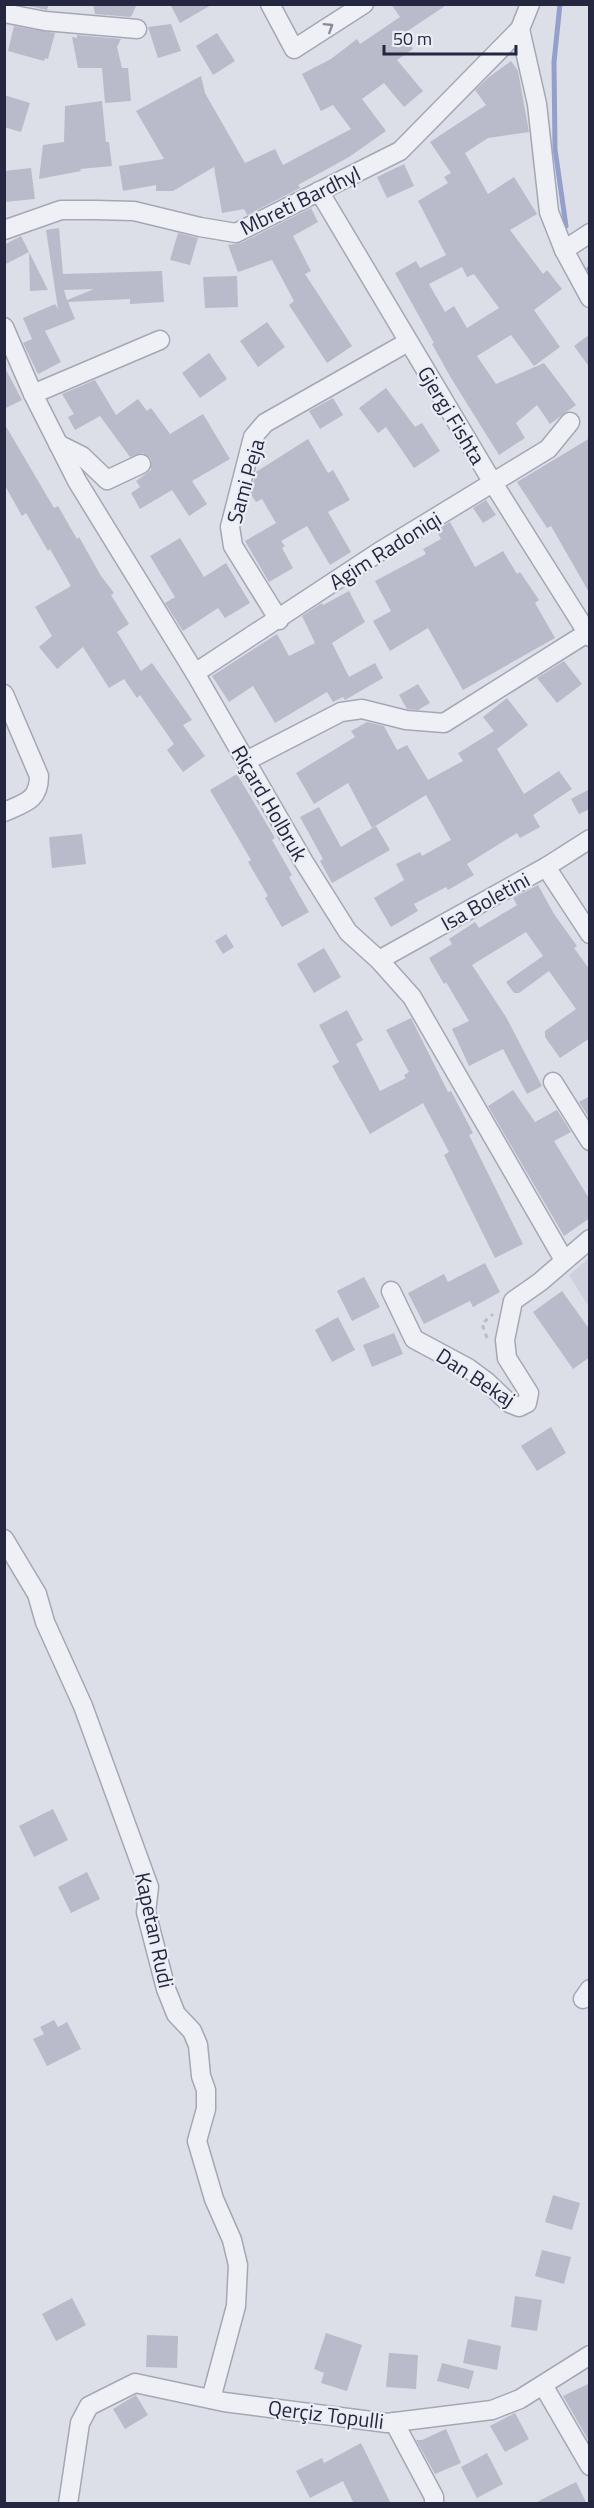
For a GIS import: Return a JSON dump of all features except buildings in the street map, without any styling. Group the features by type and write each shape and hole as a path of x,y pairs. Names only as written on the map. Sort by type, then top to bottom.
{"street":[{"path":"270,4 294,49 364,4"},
{"name":"Mbreti Bardhyl","path":"4,230 60,210 84,210 134,211 236,233 400,151 520,29 530,4"},
{"path":"4,13 45,21 137,28"},
{"path":"520,29 537,104 549,212 564,250 590,298"},
{"name":"Gjergj Fishta","path":"319,192 493,483 588,635"},
{"path":"564,250 590,233"},
{"name":"Riçard Holbruk","path":"4,327 33,394 77,481 195,673 348,932 379,960 412,997 564,1260"},
{"path":"33,394 160,340"},
{"name":"Sami Peja","path":"279,620 233,546 230,527 253,437 265,423 408,342"},
{"name":"Agim Radoniqi","path":"195,673 279,620 379,552 548,449 570,422"},
{"path":"58,444 82,456 107,480 141,464"},
{"path":"246,760 341,712 362,709 406,720 444,723 588,635"},
{"path":"4,694 39,776 39,789 31,799 4,812"},
{"name":"Isa Boletini","path":"379,960 546,867 590,839"},
{"path":"546,867 590,933"},
{"path":"553,1082 590,1141"},
{"name":"Dan Bekaj","path":"391,1291 414,1339 468,1368 509,1403 519,1407 527,1403 529,1393 507,1358 506,1340 513,1301 540,1282 590,1239"},
{"name":"Kapetan Rudi","path":"4,1539 37,1594 45,1622 83,1706 149,1887 146,1912 166,1989 176,2014 192,2031 198,2045 201,2076 207,2090 206,2109 197,2140 214,2199 232,2240 238,2265 236,2306 211,2399"},
{"name":"Qerçiz Topulli","path":"68,2504 80,2423 89,2406 135,2383 211,2399 320,2415 394,2422 492,2410 520,2399 590,2355"},
{"path":"543,2385 590,2466"},
{"path":"394,2422 434,2497 434,2504"}],"shaded area":[{"path":"589,1258 589,1307 569,1275"}],"waterway":[{"path":"560,4 554,62 555,149 566,226"}]}
